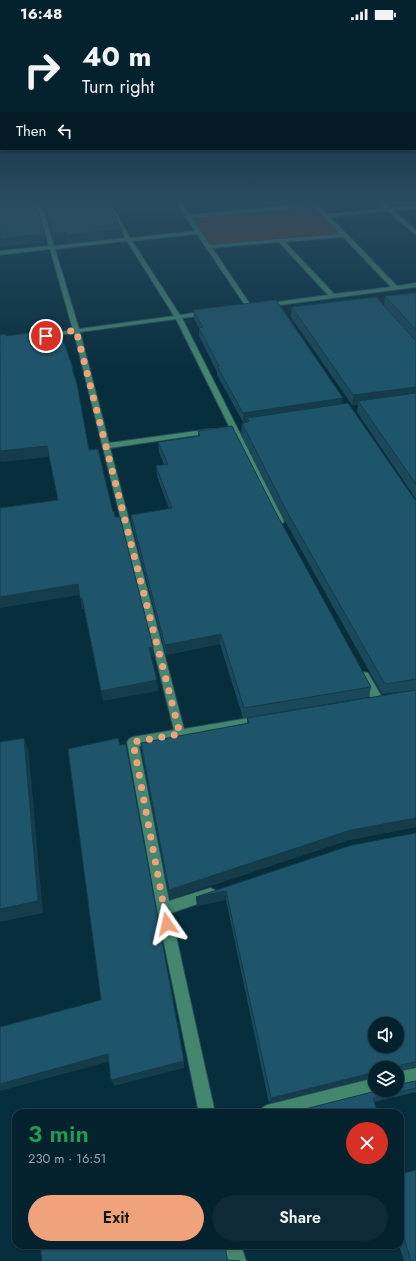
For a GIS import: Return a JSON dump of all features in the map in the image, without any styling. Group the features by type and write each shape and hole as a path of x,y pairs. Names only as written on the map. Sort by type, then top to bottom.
{"street":[{"path":"57,261 180,734"},
{"path":"142,261 178,317 229,428 284,529"},
{"path":"217,261 246,308 279,307 332,296 416,285"},
{"path":"299,261 332,296"},
{"path":"369,261 396,288"},
{"path":"365,291 370,297"},
{"path":"38,337 76,330 217,311"},
{"path":"106,446 229,428"},
{"path":"360,667 379,702"},
{"path":"363,704 394,699"},
{"path":"206,1109 164,909 133,742 271,718"},
{"path":"164,909 223,889"},
{"path":"404,1079 416,1076"},
{"path":"283,1109 368,1088"},
{"path":"234,1249 237,1261"}],"building":[{"path":"416,293 416,330 385,296"},
{"path":"376,297 416,341 416,387 353,395 292,307"},
{"path":"276,300 343,398 243,413 217,366 219,366 199,328 203,327 193,310"},
{"path":"59,329 77,384 89,450 98,449 113,512 114,511 115,517 120,517 153,647 149,648 157,680 101,691 78,584 0,597 0,508 58,500 47,446 0,451 0,335 6,334 6,336"},
{"path":"416,393 416,484 358,401"},
{"path":"348,403 416,500 416,679 385,684 286,510 242,423 249,422 247,418"},
{"path":"232,426 276,513 371,687 244,708 221,634 165,645 131,515 172,508 156,466 168,464 158,442 200,436 198,431"},
{"path":"416,690 416,818 351,830 169,890 141,743 249,723 247,718"},
{"path":"24,738 38,901 0,909 0,742"},
{"path":"118,738 120,745 126,744 184,1061 111,1080 108,1054 0,1084 0,1027 101,1000 68,749"},
{"path":"416,833 416,1062 404,1064 404,1061 368,1061 368,1074 271,1098 226,891 196,897 352,845"},
{"path":"416,1081 416,1088 404,1091 404,1083"},
{"path":"368,1093 368,1097 377,1097 373,1098 377,1109 305,1109"},
{"path":"416,1170 416,1261 411,1261 404,1237 404,1173"},
{"path":"40,1249 226,1249 227,1260 240,1261 42,1261"}],"route":[{"path":"46,336 76,330 180,734 133,742 167,924"}]}
